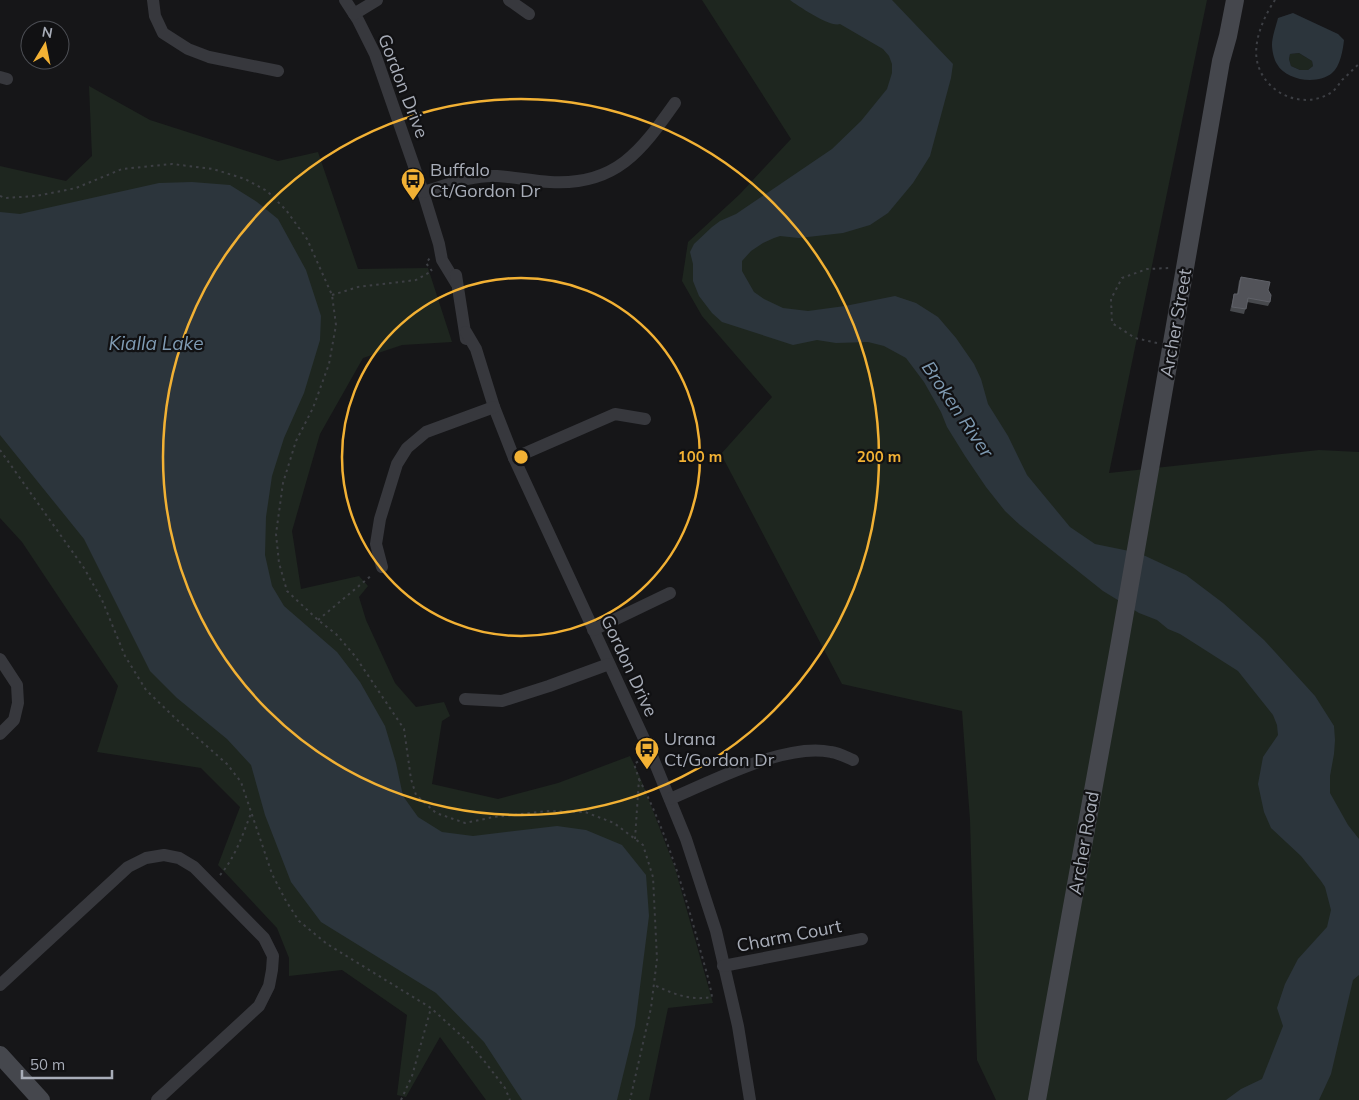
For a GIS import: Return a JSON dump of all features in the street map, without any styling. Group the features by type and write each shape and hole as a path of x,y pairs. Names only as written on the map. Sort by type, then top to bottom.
{"main road":[{"name":"Archer Street","path":"1221,61 1226,0"},
{"name":"Archer Street","path":"1129,585 1221,61 1235,0"},
{"name":"Archer Road","path":"1037,1100 1129,585"},
{"path":"0,1055 41,1100"}],"street":[{"path":"153,0 155,16 163,33 188,49 209,58 278,71"},
{"name":"Gordon Drive","path":"345,0 374,54 439,244 455,271 466,332 476,349 494,407 514,458 670,798 716,931 738,1026 750,1100"},
{"path":"354,14 377,0"},
{"path":"509,0 529,14"},
{"path":"422,192 471,178 497,176 551,182 572,182 596,177 615,169 631,158 650,138 675,103"},
{"path":"382,567 376,544 380,518 397,464 407,448 426,432 494,407"},
{"path":"514,458 615,414 645,419"},
{"path":"593,630 670,593"},
{"path":"0,659 17,685 18,703 14,720 0,734"},
{"path":"465,699 502,701 608,664"},
{"path":"670,798 770,757 800,751 831,751 853,760"},
{"path":"0,985 128,868 146,858 164,855 179,858 194,867 264,938 273,956 269,986 259,1006 157,1100"},
{"name":"Charm Court","path":"723,966 862,939"}],"path":[{"path":"1275,0 1265,17 1256,51 1260,69 1272,87 1288,97 1302,101 1314,98 1333,91 1359,64"},
{"path":"332,294 358,287 416,280 432,271 426,263 439,244"},
{"path":"1172,346 1135,338 1112,323 1110,298 1122,278 1147,269 1169,268 1185,271"},
{"path":"0,450 84,568 102,600 125,656 146,690 227,764 241,782 272,874 299,921 327,944 431,1008 466,1040 485,1062 505,1088 510,1100"},
{"path":"318,620 382,567"},
{"path":"652,756 634,764 668,847 690,911 710,981 712,997 691,999 654,985"},
{"path":"635,839 639,779"},
{"path":"210,884 229,864 251,813"},
{"path":"401,1100 408,1089 431,1008"}],"shaded area":[{"path":"702,0 1207,0 1109,473 1319,450 1359,452 1359,1100 996,1100 977,1060 970,820 962,711 842,684 721,454 772,397 702,316 682,281 688,242 740,194 791,139"},
{"path":"1299,53 1312,61 1313,66 1308,70 1300,70 1291,66 1290,54"},
{"name":"Kialla Lake","path":"89,86 150,120 278,161 318,152 358,269 428,268 452,342 402,345 363,358 320,434 292,531 301,589 359,576 368,586 359,597 366,620 395,683 416,707 444,702 450,716 442,721 432,784 498,799 558,783 630,756 675,868 713,1003 668,1008 649,1100 486,1100 440,1037 406,1097 397,1095 407,1015 342,970 289,976 289,958 277,928 218,865 240,807 201,768 97,752 118,686 22,542 0,518 0,166 66,181 92,156"}],"water":[{"name":"Broken River","path":"790,0 892,0 953,64 930,156 913,183 888,213 870,225 843,233 799,238 780,236 763,243 751,251 742,261 742,271 754,292 783,308 808,311 895,296 916,303 938,317 956,338 974,364 981,379 988,404 1008,436 1027,475 1070,527 1095,544 1139,553 1186,575 1223,603 1264,640 1315,696 1334,726 1335,740 1330,776 1330,793 1348,825 1359,839 1359,975 1353,980 1331,1074 1319,1100 1226,1100 1241,1089 1262,1079 1283,1026 1277,1008 1285,984 1298,959 1327,927 1331,910 1325,887 1321,881 1301,856 1271,828 1264,812 1258,784 1263,757 1278,735 1273,715 1238,671 1180,634 1168,629 1157,620 1139,613 1103,591 1005,511 965,456 947,427 924,382 906,358 884,346 868,342 836,343 817,340 793,345 722,322 712,313 699,296 693,281 693,264 690,252 694,244 720,221 736,214 832,149 861,121 887,89 892,73 892,64 889,56 883,49 840,24 830,23 815,16"},
{"path":"1293,13 1338,34 1344,40 1341,58 1335,70 1326,77 1311,80 1295,77 1281,70 1273,55 1272,47 1278,18","holes":["1299,53 1312,61 1313,66 1308,70 1300,70 1291,66 1289,59 1290,54"]},
{"name":"Kialla Lake","path":"192,182 230,185 257,202 278,219 306,270 321,316 320,340 304,393 284,438 272,476 266,517 265,555 272,586 284,606 337,652 360,682 385,726 403,796 418,817 442,832 473,836 557,826 586,830 622,845 646,875 649,916 635,1026 617,1100 522,1100 484,1042 436,993 321,922 291,882 265,815 251,765 227,739 177,698 150,671 84,539 0,435 0,212 20,214 159,183"}],"building":[{"path":"1241,277 1270,282 1268,290 1271,295 1270,302 1248,298 1246,309 1232,307 1234,294 1238,294"}],"place":[{"name":"Buffalo Ct/Gordon Dr","path":"413,201"},
{"name":"Urana Ct/Gordon Dr","path":"647,770"}]}
